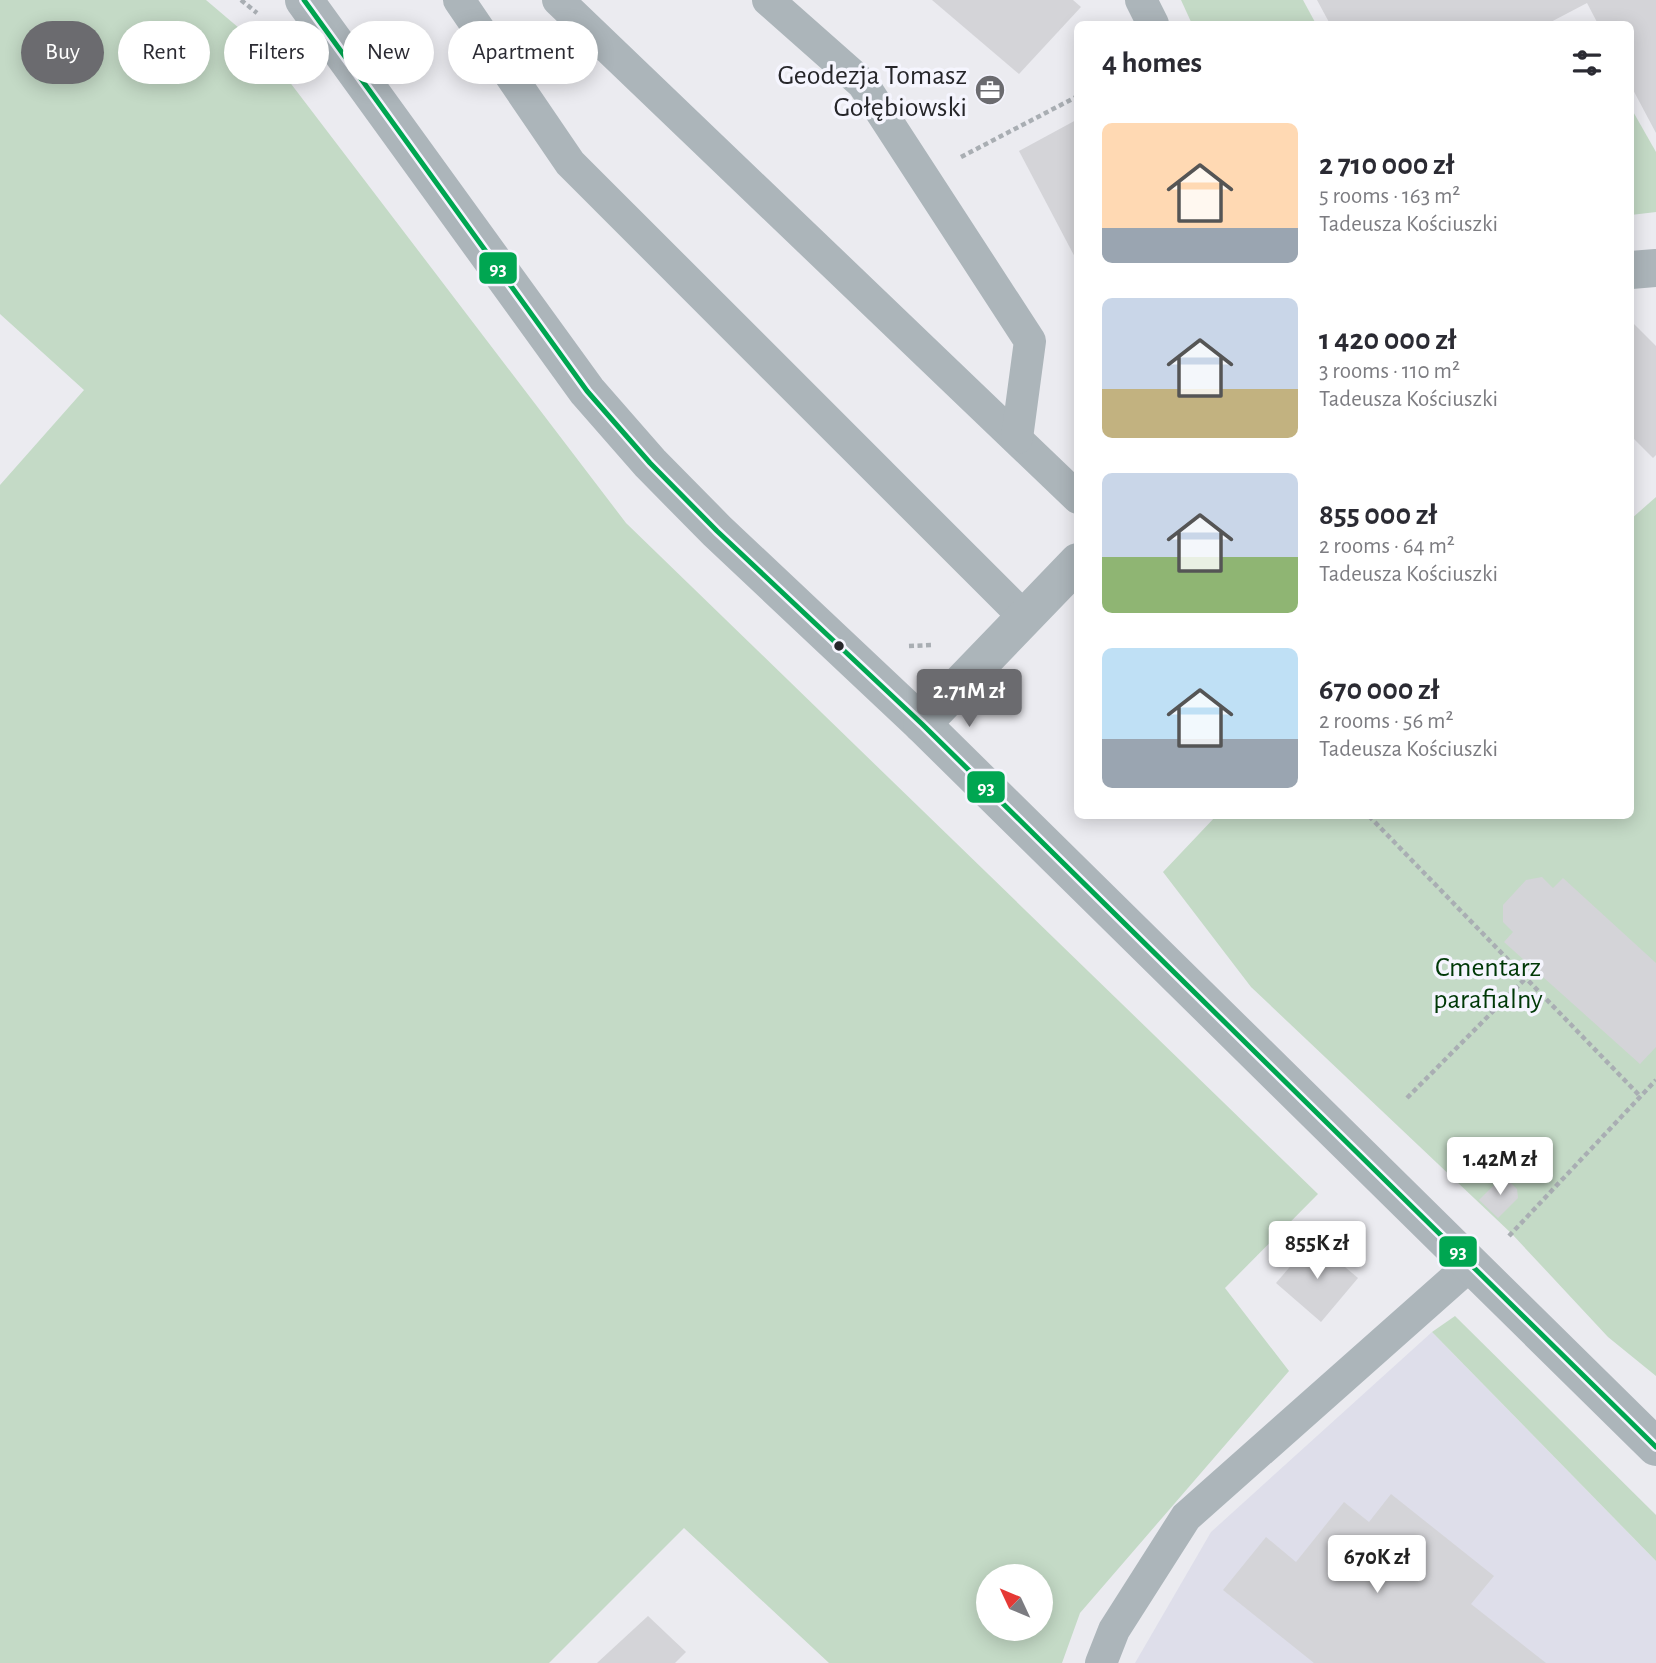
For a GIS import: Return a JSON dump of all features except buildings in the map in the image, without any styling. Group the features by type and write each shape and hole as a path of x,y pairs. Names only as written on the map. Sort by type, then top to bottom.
{"street":[{"path":"307,1 587,391 650,463 717,531 922,724 1469,1266 1656,1447"},
{"path":"1634,270 1656,268"},
{"path":"922,724 1074,566"}],"lane":[{"path":"459,0 570,163 1025,618"},
{"path":"558,0 1074,494"},
{"path":"768,0 863,84 1030,341 1017,438"},
{"path":"1142,0 1152,21"},
{"path":"1101,1663 1114,1630 1186,1517 1469,1266"}],"path":[{"path":"924,177 1074,98"},
{"path":"907,646 944,645"},
{"path":"1372,819 1640,1096"},
{"path":"1407,1098 1526,978"},
{"path":"1469,1266 1513,1234 1656,1080"}],"shaded area":[{"path":"1432,1332 1656,1561 1656,1663 1135,1663 1211,1532"}],"green space":[{"path":"0,0 206,0 231,21 224,21 224,84 291,84 626,523 1318,1194 1225,1288 1289,1371 1080,1613 1062,1663 829,1663 684,1528 549,1663 0,1663 0,485 84,390 0,314"},
{"path":"1181,0 1303,0 1314,21 1191,21"},
{"path":"1634,113 1656,152 1656,212 1634,215"},
{"name":"Cmentarz parafialny","path":"1656,497 1656,1376 1608,1337 1512,1234 1251,987 1163,872 1213,819 1634,819 1634,516"},
{"path":"1455,1316 1656,1515 1656,1561 1432,1332"}],"transit line":[{"name":"93","path":"304,0 587,391 650,463 717,531 922,724 1656,1447"}],"place":[{"name":"Geodezja Tomasz Gołębiowski","path":"990,90"}]}
